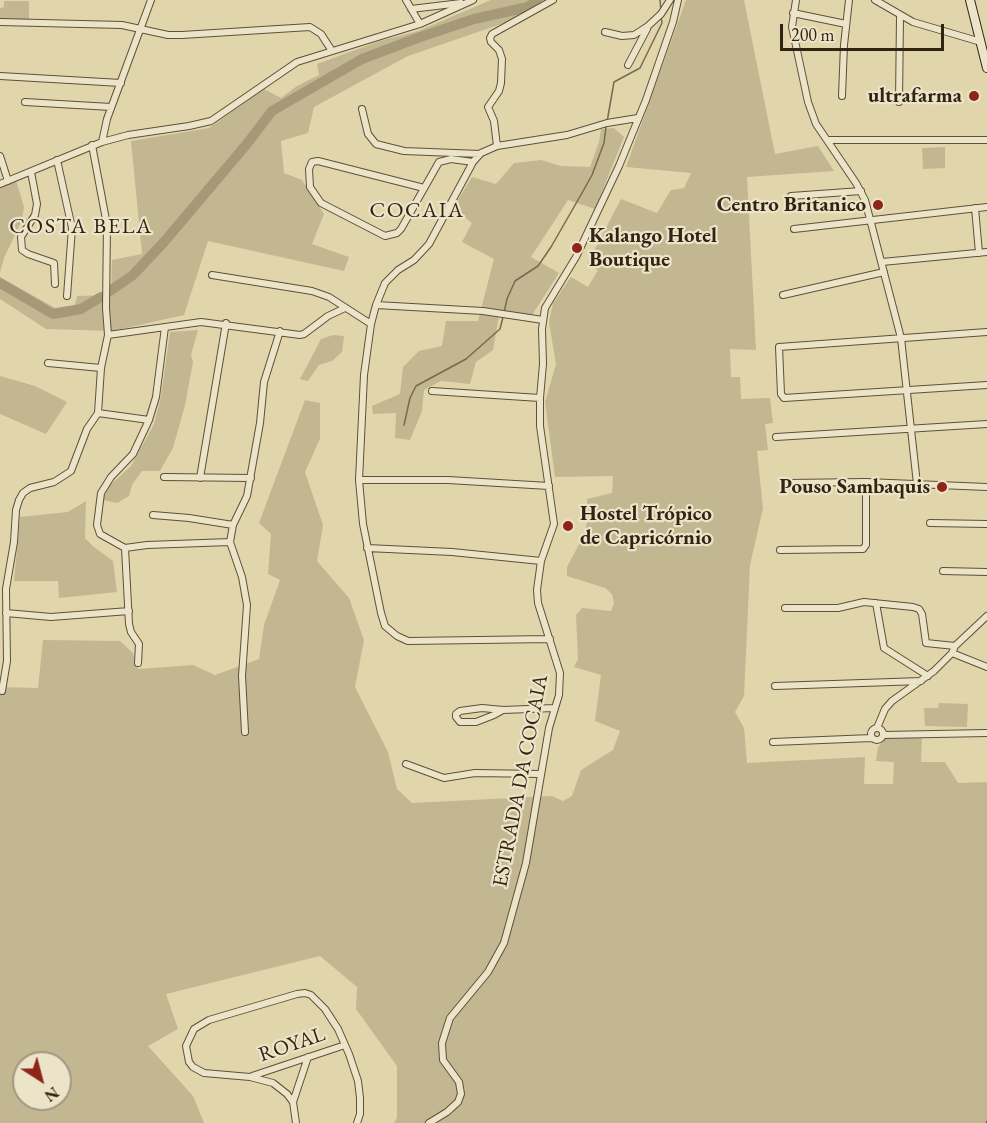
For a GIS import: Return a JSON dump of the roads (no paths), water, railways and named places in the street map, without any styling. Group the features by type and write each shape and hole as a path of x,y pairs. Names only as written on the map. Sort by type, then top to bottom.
{"main road":[{"path":"970,0 987,68"}],"street":[{"path":"102,141 111,107 151,0"},
{"path":"406,0 420,24"},
{"path":"497,146 494,121 488,107 499,91 502,59 499,50 490,38 492,34 553,0"},
{"path":"628,65 648,26 670,0"},
{"name":"ESTRADA DA COCAIA","path":"434,1122 453,1107 461,1094 459,1082 443,1060 442,1043 450,1018 488,972 504,943 526,863 549,728 559,695 560,673 538,603 537,590 541,561 554,524 540,426 545,308 576,257 619,166 669,33 678,0"},
{"path":"796,0 793,13 794,36 808,102 816,124 861,191 882,262 901,338 917,484"},
{"path":"842,96 849,0"},
{"path":"875,0 900,16 924,27 982,42"},
{"path":"411,9 470,1"},
{"path":"0,184 102,141 211,121 285,69 309,57 420,24 470,1"},
{"path":"793,13 846,24"},
{"path":"898,102 900,16"},
{"path":"0,22 122,25 182,35 310,27 321,34 332,51"},
{"path":"605,32 629,36 648,26"},
{"path":"0,76 121,83"},
{"path":"25,102 111,107"},
{"path":"362,109 368,134 376,144 404,151 480,154"},
{"path":"549,639 408,641 390,631 383,621 361,508 359,480 364,375 371,324 385,283 398,270 414,260 429,244 473,162 480,154 497,146 567,135 607,123 638,118"},
{"path":"827,141 987,140"},
{"path":"3,691 7,661 6,589 19,500 22,493 30,488 54,482 71,471 87,429 98,413 101,368 108,335 107,225 92,145"},
{"path":"0,156 8,181"},
{"path":"424,188 318,161 312,162 309,169 310,187 321,203 385,236 397,233 401,229 439,162 451,159 473,162"},
{"path":"57,160 72,228 67,296"},
{"path":"31,172 37,204 35,215 21,237 20,243 22,250 28,254 54,263 55,284"},
{"path":"791,196 861,191"},
{"path":"794,229 987,207"},
{"path":"975,208 979,253"},
{"path":"882,262 987,252"},
{"path":"783,294 884,272"},
{"path":"212,275 312,291 329,297 371,324"},
{"path":"376,304 483,311 543,320"},
{"path":"108,335 201,322 226,323 304,334 328,316 345,308"},
{"path":"200,478 226,323"},
{"path":"165,327 156,397 149,420 133,454 105,485 99,502 98,530 102,536 125,548 147,545 230,543"},
{"path":"245,732 242,676 247,605 242,577 230,543 233,525 247,496 264,382 280,331"},
{"path":"987,332 779,347 781,394 784,398 987,385"},
{"path":"48,363 101,368"},
{"path":"432,391 540,398"},
{"path":"98,413 149,420"},
{"path":"776,437 987,424"},
{"path":"164,477 251,478"},
{"path":"359,480 448,480 549,486"},
{"path":"780,550 860,551 865,548 866,482"},
{"path":"788,483 866,482 987,487"},
{"path":"153,515 233,525"},
{"path":"930,523 987,524"},
{"path":"125,548 130,629 139,644 138,663"},
{"path":"368,548 452,552 541,561"},
{"path":"943,570 987,572"},
{"path":"785,608 838,608 864,602 917,608 922,614 926,644 953,650 987,667"},
{"path":"876,603 884,648 928,676"},
{"path":"6,614 51,617 129,611"},
{"path":"872,738 871,732 877,728 885,709 892,701 928,676 987,616"},
{"path":"775,686 921,681"},
{"path":"503,710 476,722 460,722 456,717 456,714 465,710 554,708"},
{"path":"877,728 883,735"},
{"path":"772,742 879,739 883,735 987,733"},
{"path":"406,764 444,778 475,773 541,774"},
{"path":"293,1102 273,1083 250,1077 204,1073 194,1067 189,1062 186,1046 189,1035 203,1023 297,994 311,995 325,1009 345,1045 358,1081 360,1106 357,1123"},
{"name":"ROYAL","path":"250,1077 345,1045"},
{"path":"296,1123 293,1102 308,1058"}],"waterway":[{"path":"110,291 133,275 164,242 272,111 362,59 474,19 528,7 537,0"},
{"path":"660,0 661,11"},
{"path":"607,122 614,82 640,68 662,23 661,16"},
{"path":"504,313 515,281 538,266 592,175 604,143 606,127"},
{"path":"0,283 53,314 81,309 101,297"},
{"path":"404,425 410,398 416,386 466,359 500,329 503,317"}],"place":[{"name":"ultrafarma","path":"974,96"},
{"name":"Centro Britanico","path":"878,205"},
{"name":"Kalango Hotel Boutique","path":"577,248"},
{"name":"Pouso Sambaquis","path":"942,487"},
{"name":"Hostel Trópico de Capricórnio","path":"568,526"}],"district":[{"name":"COCAIA","path":"417,211"},
{"name":"COSTA BELA","path":"81,227"}]}
